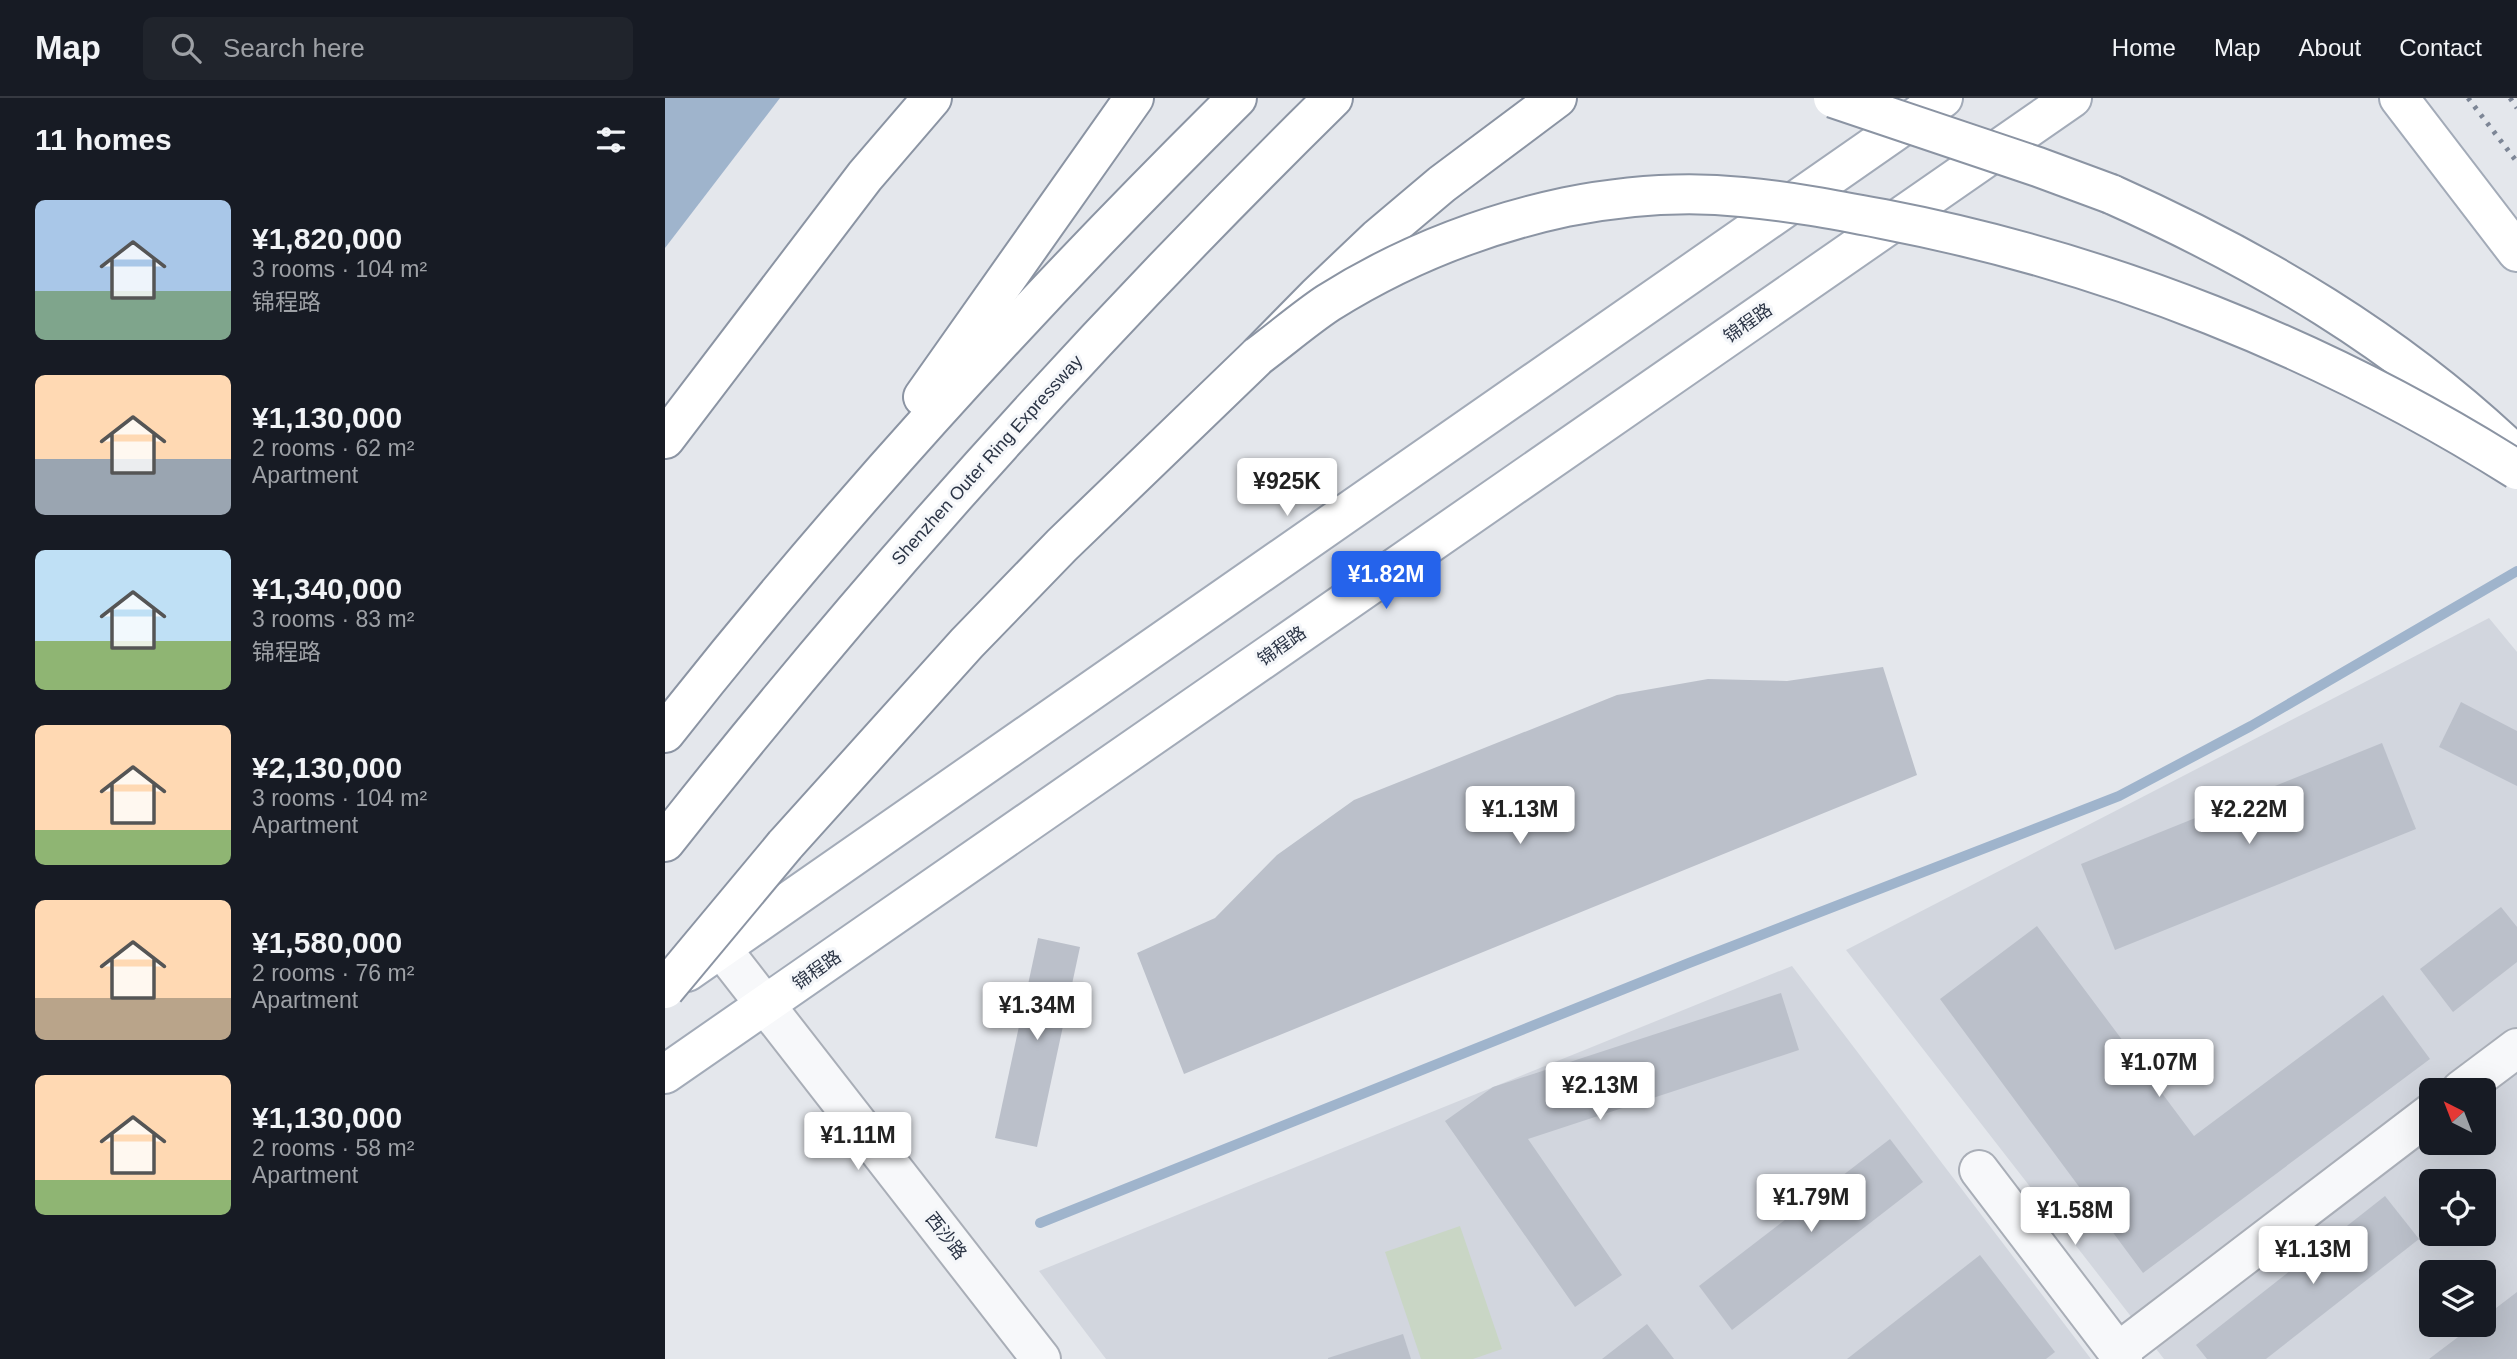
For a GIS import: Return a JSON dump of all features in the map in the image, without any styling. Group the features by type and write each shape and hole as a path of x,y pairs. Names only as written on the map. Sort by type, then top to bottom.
{"main road":[{"path":"665,439 865,176 932,98"},
{"path":"806,562 1133,98"},
{"path":"665,733 806,562 927,423 1052,287 1237,98"},
{"name":"Shenzhen Outer Ring Expressway","path":"665,842 849,615 977,468 1227,202 1333,98"},
{"path":"665,988 794,834 967,643 1149,459 1378,238 1442,184 1557,98"},
{"path":"1833,98 2111,194 2251,261 2382,344 2444,392 2517,456"},
{"path":"665,988 1943,98"},
{"name":"锦程路","path":"665,1074 2072,98"},
{"path":"2399,98 2517,251"},
{"path":"1258,356 1338,298 1403,261 1483,229 1567,207 1653,196 1740,196 1913,225 1999,245 2167,298 2329,367 2408,406 2517,470"}],"street":[{"name":"西沙路","path":"721,948 1041,1359"},
{"path":"2477,1078 2517,1048"},
{"path":"1979,1170 2120,1355 2419,1122"}],"shaded area":[{"path":"2489,618 2517,652 2517,1359 2164,1359 1846,950"},
{"path":"1792,966 2091,1359 1106,1359 1039,1271"}],"green space":[{"path":"1460,1226 1502,1349 1473,1359 1421,1359 1385,1252"}],"water":[{"path":"665,98 780,98 665,248"}],"building":[{"path":"1883,667 1917,775 1184,1074 1137,953 1215,918 1277,855 1354,800 1617,695 1708,679 1787,681"},
{"path":"2461,702 2517,731 2517,786 2439,747"},
{"path":"2382,743 2416,829 2115,950 2081,864"},
{"path":"2501,907 2517,927 2517,962 2453,1012 2420,969"},
{"path":"2037,926 2194,1136 2383,995 2430,1059 2143,1273 1940,999"},
{"path":"1038,938 1080,947 1037,1147 995,1138"},
{"path":"1781,993 1799,1050 1528,1139 1622,1275 1575,1307 1445,1121 1493,1087"},
{"path":"1890,1139 1923,1182 1732,1330 1699,1286"},
{"path":"2385,1196 2419,1239 2266,1359 2207,1359 2196,1345"},
{"path":"1980,1255 2055,1352 2046,1359 1847,1359"},
{"path":"2517,1292 2517,1359 2429,1359 2458,1337 2496,1337 2496,1308"},
{"path":"1647,1324 1674,1359 1602,1359"},
{"path":"1403,1334 1411,1359 1328,1359 1328,1358"}],"waterway":[{"path":"1040,1223 1689,963 2119,796 2251,726 2517,571"}],"railway":[{"path":"2468,98 2517,162"},
{"path":"2510,98 2517,108"}]}
